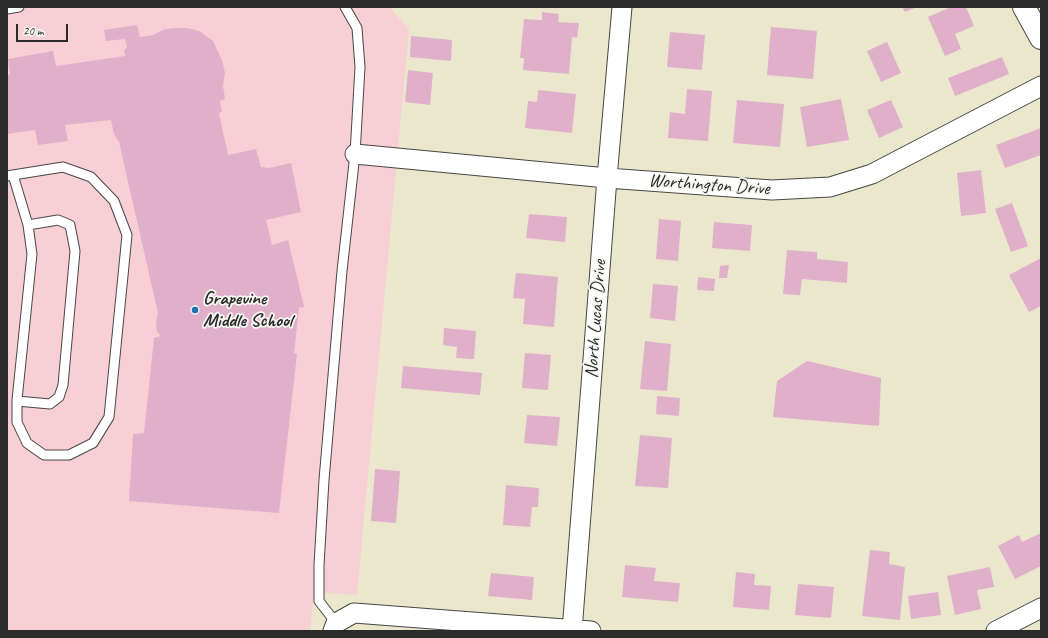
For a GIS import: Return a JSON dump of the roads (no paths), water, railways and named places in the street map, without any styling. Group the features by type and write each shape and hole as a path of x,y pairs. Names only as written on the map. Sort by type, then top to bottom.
{"street":[{"name":"North Lucas Drive","path":"572,630 607,178 622,7"},
{"path":"1024,7 1041,38"},
{"name":"Worthington Drive","path":"355,154 607,178 772,190 830,187 872,174 1041,86"},
{"path":"996,631 1041,608"},
{"path":"334,627 354,613 591,631"}],"lane":[{"path":"7,9 19,7"},
{"path":"334,627 319,601 319,565 324,480 342,271 355,154 360,67 357,28 345,7"},
{"path":"63,168 91,177 114,201 127,235 110,417 93,443 69,455 44,455 27,442 17,422 17,401 32,254 28,225 10,176 63,168"},
{"path":"17,401 50,404 59,397 63,385 75,251 70,226 58,220 28,225"}],"place":[{"name":"Grapevine Middle School","path":"195,310"}]}
